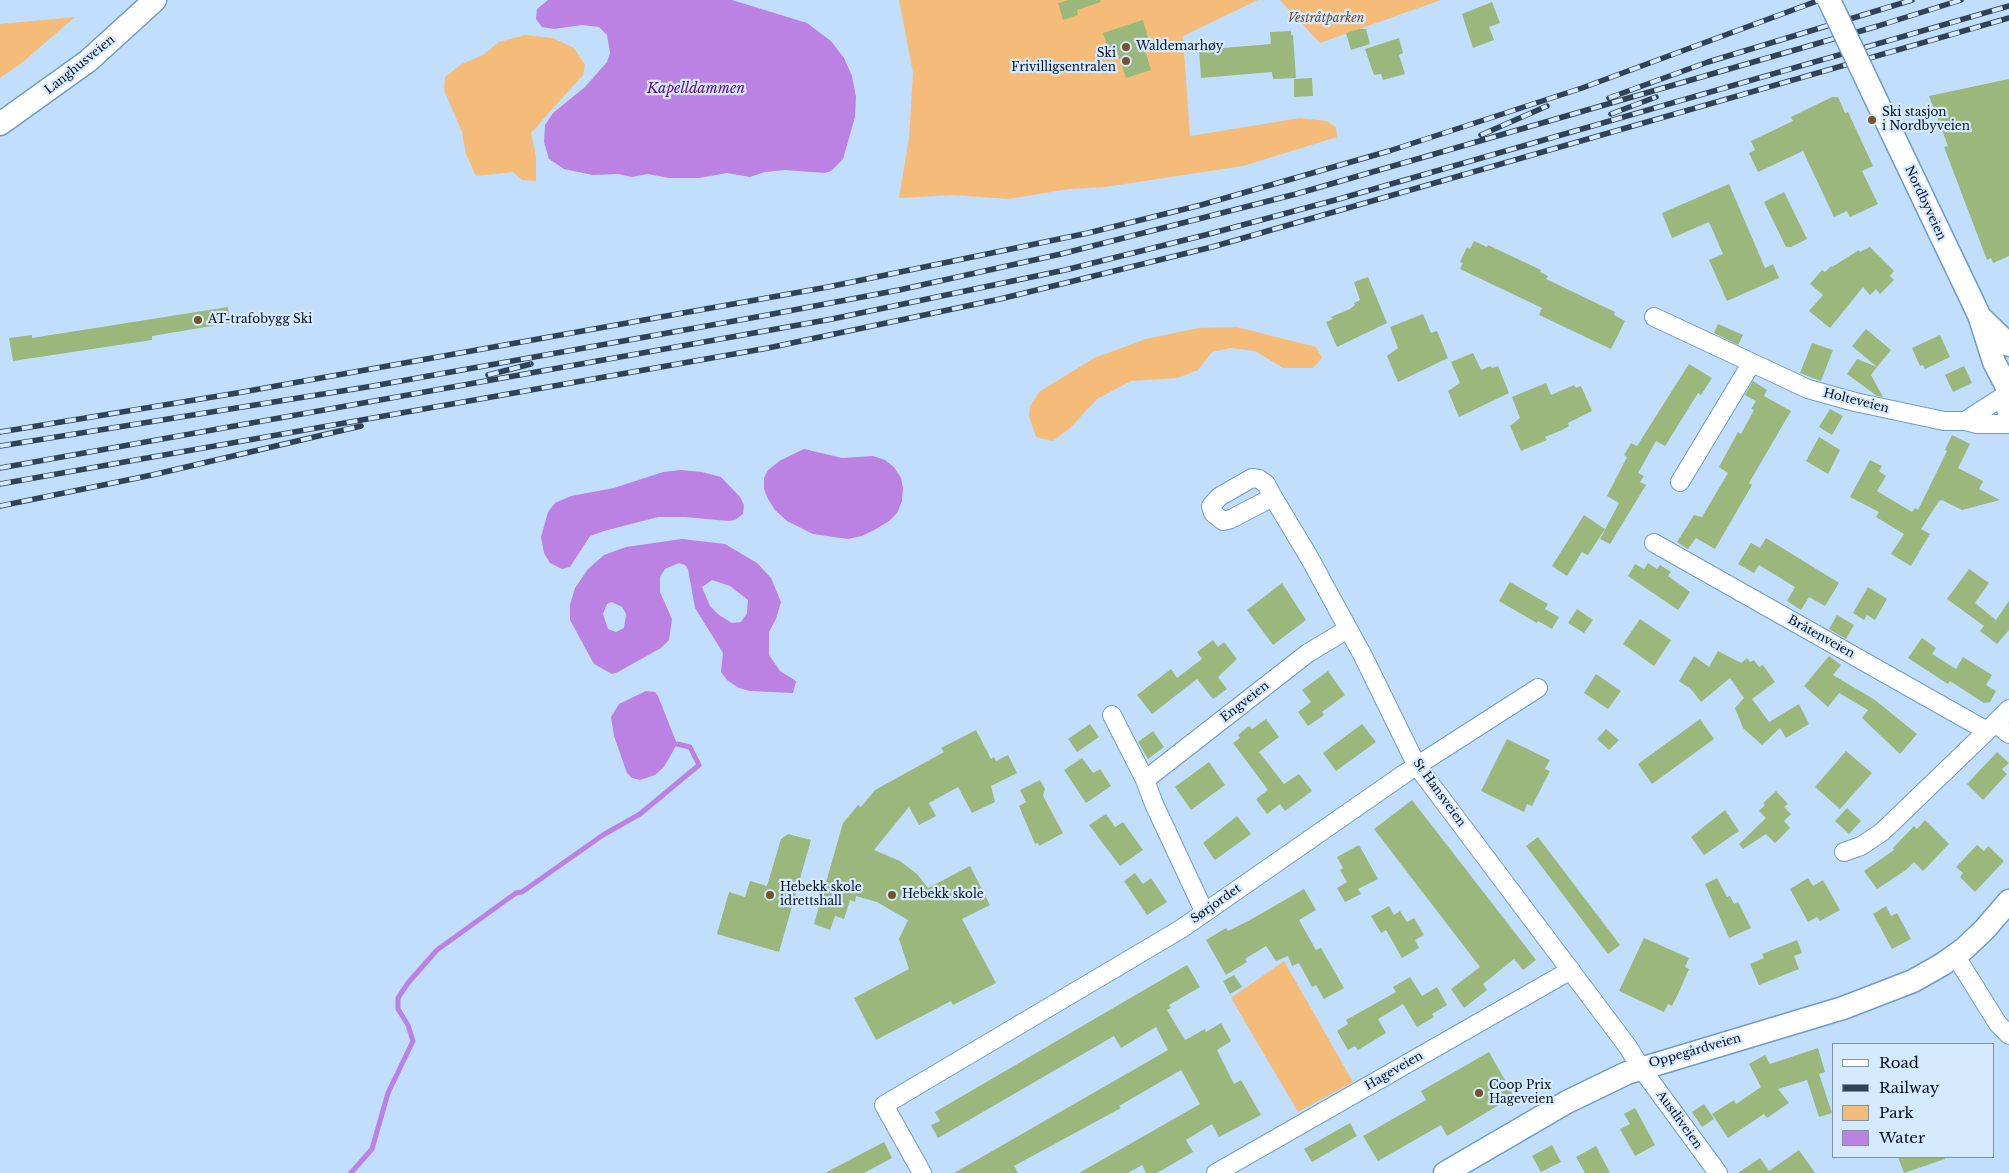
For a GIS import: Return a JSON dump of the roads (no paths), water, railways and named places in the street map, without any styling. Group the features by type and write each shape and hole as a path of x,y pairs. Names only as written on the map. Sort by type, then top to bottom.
{"main road":[{"name":"Langhusveien","path":"0,124 88,61 155,0"},
{"name":"Nordbyveien","path":"1829,0 1980,317 1994,362 2008,396"},
{"name":"Nordbyveien","path":"1980,317 2009,345"},
{"name":"Oppegårdveien","path":"1445,1173 1567,1102 1641,1068 1869,1000 1914,981 1955,955 1985,929 2009,901"}],"street":[{"name":"Holteveien","path":"1654,317 1751,364 1808,388 1855,402 1944,421 2009,424"},
{"path":"1680,482 1751,364"},
{"path":"1965,421 2008,396"},
{"name":"St Hansveien","path":"1273,497 1348,629 1382,693 1416,766 1572,970 1641,1068"},
{"name":"Bråtenveien","path":"1654,543 1997,729"},
{"name":"Engveien","path":"1145,780 1308,653 1348,629"},
{"name":"Sørjordet","path":"922,1173 884,1105 1157,944 1416,766 1538,688"},
{"path":"1844,852 1861,846 1882,832 1997,729 2009,709"},
{"path":"1112,715 1145,780 1154,804 1204,911"},
{"path":"1955,955 1998,1024 2009,1035"},
{"name":"Hageveien","path":"1216,1173 1572,970"},
{"name":"Austliveien","path":"1641,1068 1718,1173"}],"water":[{"name":"Kapelldammen","path":"548,0 732,0 807,23 831,41 844,58 852,76 856,97 855,117 843,159 831,171 825,173 785,170 765,172 750,177 727,173 699,178 669,178 648,174 632,177 618,174 593,175 564,169 549,159 544,142 545,125 553,113 585,87 607,62 610,53 607,35 599,27 582,25 554,29 542,27 536,19 537,9"},
{"path":"804,449 842,458 873,456 885,460 894,467 901,478 903,488 902,501 897,513 889,521 876,529 862,536 848,539 813,534 787,521 775,510 768,499 764,489 764,478 768,470 781,460"},
{"path":"681,470 702,472 721,477 740,497 744,505 743,514 735,520 728,521 685,517 658,517 590,536 570,567 562,569 550,563 544,553 541,537 548,512 555,503 571,496 614,488 663,472"},
{"path":"682,539 725,544 757,563 771,578 781,602 776,619 769,632 769,655 780,671 796,681 793,693 750,691 739,688 727,680 721,672 723,653 695,608 688,569 685,565 679,563 665,569 660,577 660,592 672,619 669,640 661,648 612,674 594,664 570,620 570,605 575,588 588,569 604,555 626,547","holes":["712,580 730,586 748,600 747,613 741,622 732,623 719,615 710,606 702,587","612,602 622,607 626,614 624,628 616,632 608,629 603,614 607,604"]},
{"path":"646,691 655,692 658,696 677,744 664,767 655,775 640,780 632,778 627,773 614,736 611,717 619,704"}],"waterway":[{"path":"351,1173 372,1149 388,1093 413,1041 408,1025 398,1009 398,998 408,983 437,950 516,893 522,892 603,835 640,814 699,765 690,747 677,744"}],"railway":[{"path":"0,432 237,393 828,287 1088,233 1201,205 1389,151 1582,88 1820,0"},
{"path":"1609,98 1708,62 1912,0"},
{"path":"0,446 373,386 762,316 899,290 1061,254 1296,194 1878,26 1961,0"},
{"path":"0,468 832,319 1065,270 1339,199 2009,6"},
{"path":"0,484 768,348 1000,299 1212,247 2009,18"},
{"path":"1611,114 1656,97"},
{"path":"1481,135 1547,106"},
{"path":"488,375 531,364"},
{"path":"0,506 152,475 361,426"}],"place":[{"name":"Waldemarhøy","path":"1126,47"},
{"name":"Ski Frivilligsentralen","path":"1126,61"},
{"name":"Ski stasjon i Nordbyveien","path":"1872,120"},
{"name":"AT-trafobygg Ski","path":"198,320"},
{"name":"Hebekk skole idrettshall","path":"770,895"},
{"name":"Hebekk skole","path":"892,895"},
{"name":"Coop Prix Hageveien","path":"1479,1093"}],"park label":[{"name":"Vestråtparken","path":"1326,19"}]}
